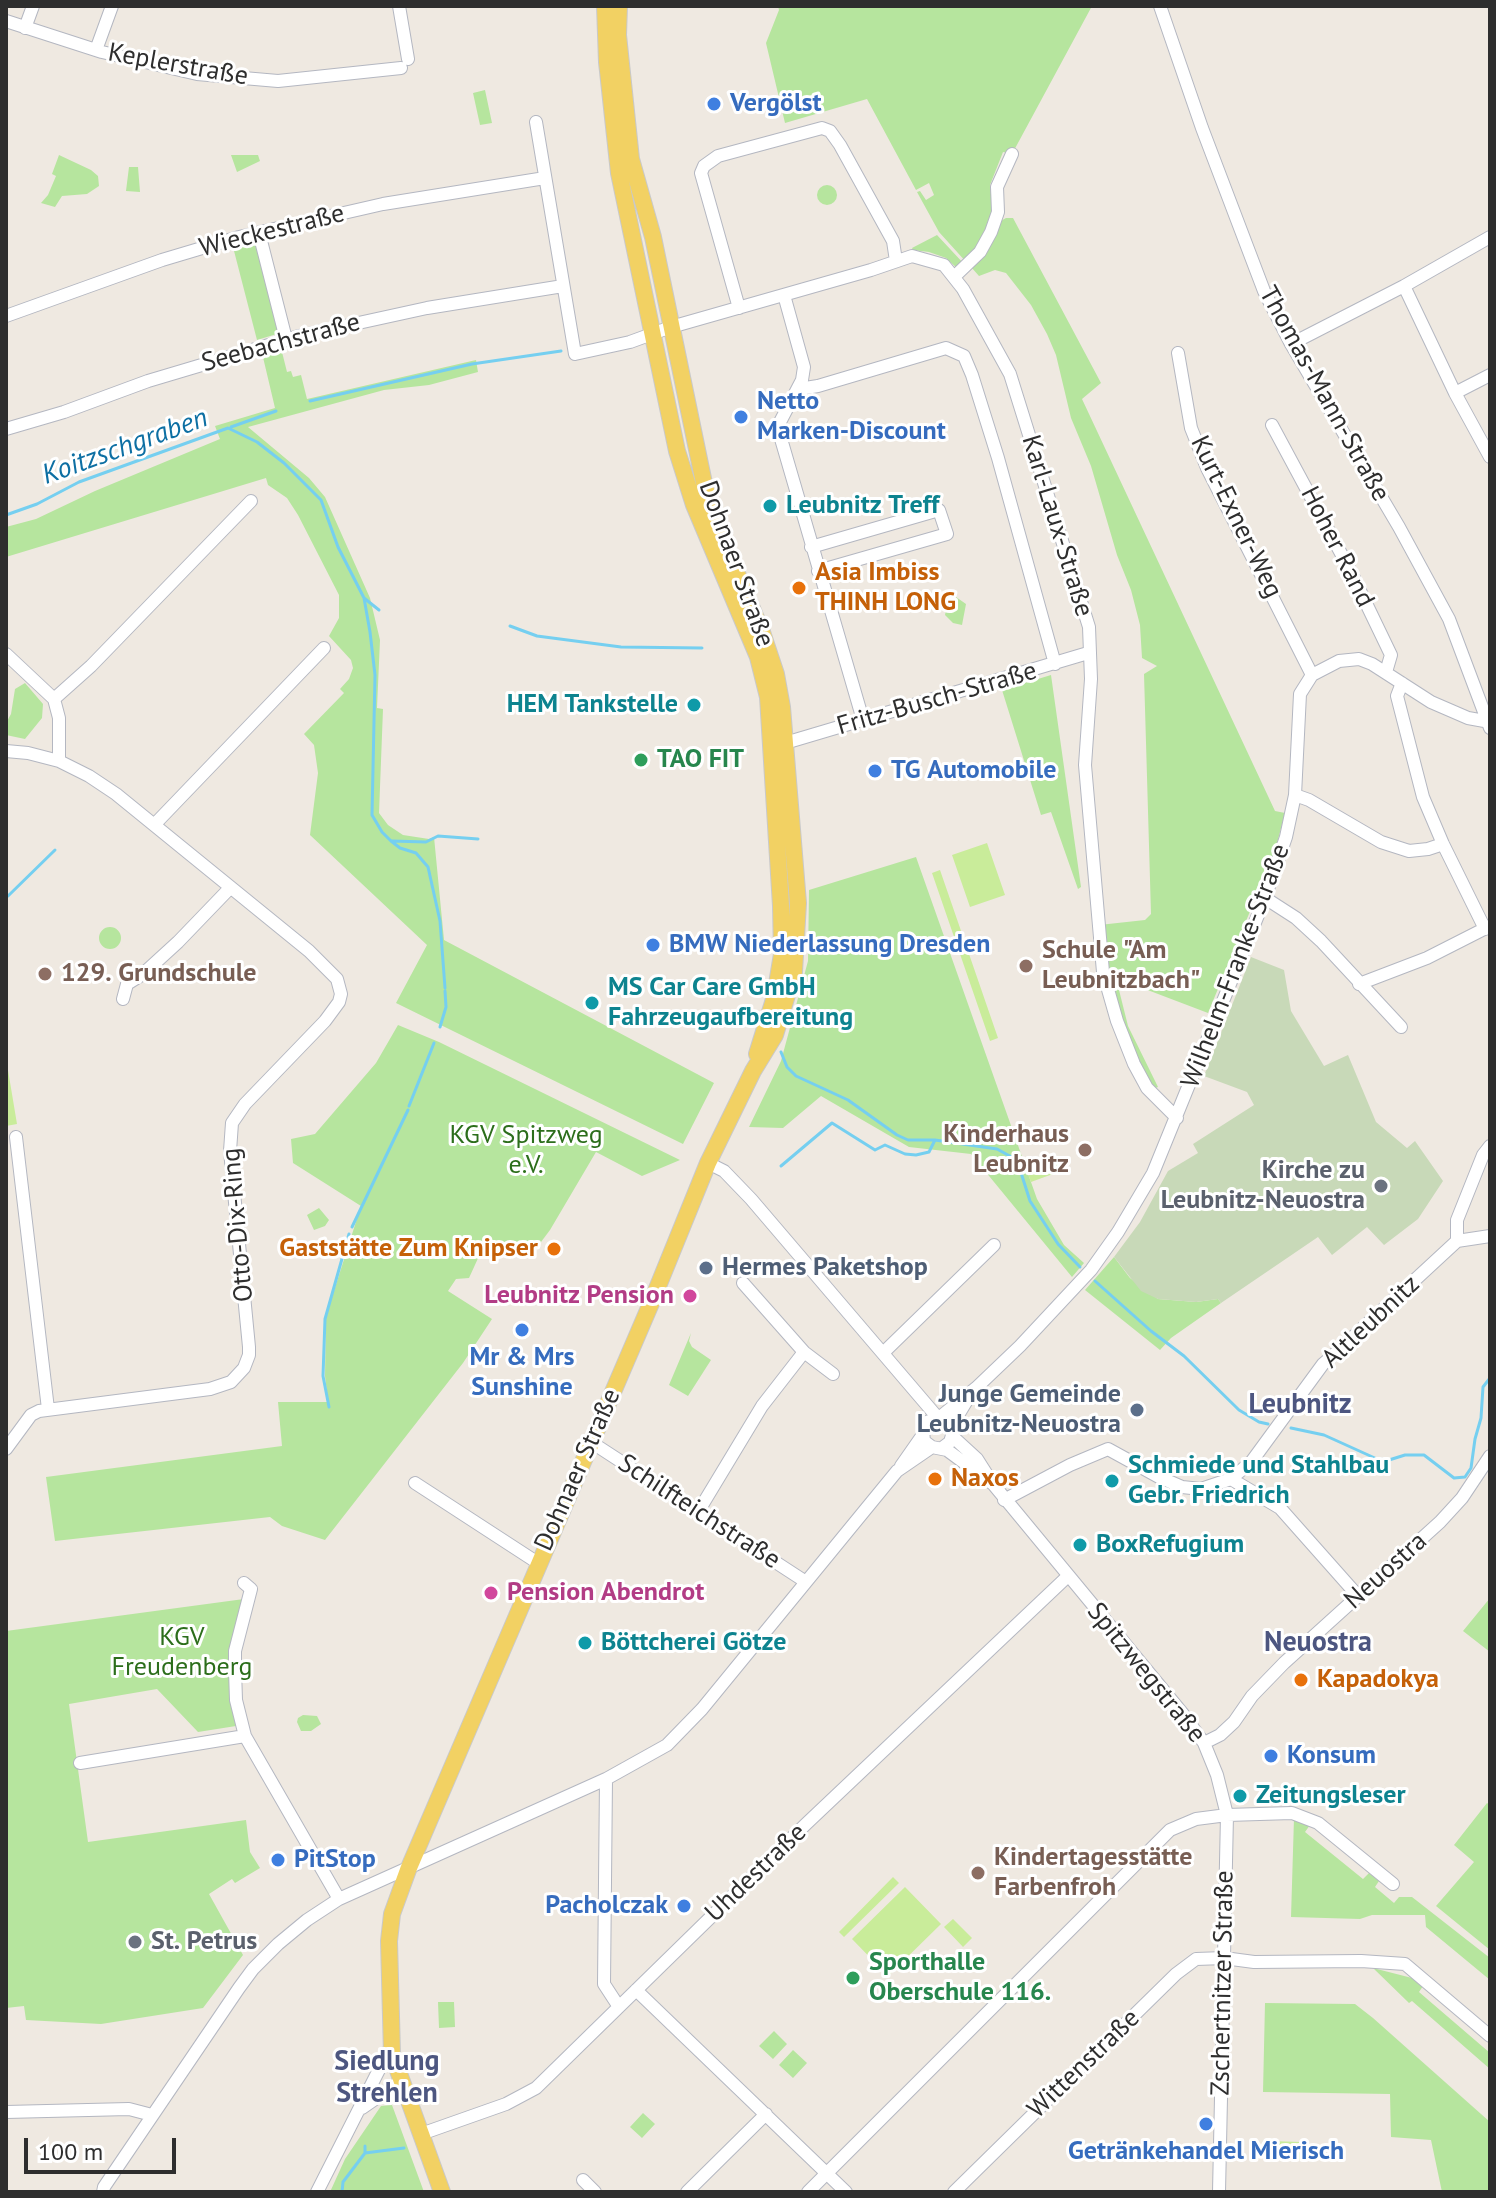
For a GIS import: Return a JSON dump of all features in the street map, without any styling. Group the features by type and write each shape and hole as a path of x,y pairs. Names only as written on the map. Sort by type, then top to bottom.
{"main road":[{"name":"Dohnaer Straße","path":"605,6 608,74 619,173 684,477 758,657 768,697 782,954 775,996 753,1071"},
{"name":"Dohnaer Straße","path":"442,2192 391,2046 390,1929 408,1870 708,1163 753,1071 775,1035 794,972 798,903 776,674 705,488 653,237 631,159 619,43 619,6"}],"street":[{"path":"25,28 33,6"},
{"path":"96,50 112,6"},
{"name":"Keplerstraße","path":"6,21 96,50 197,74 301,79 404,64 399,6"},
{"name":"Thomas-Mann-Straße","path":"1160,6 1242,237 1291,344 1399,527 1449,619 1489,724"},
{"path":"536,122 575,354 630,342 912,256 944,265 955,276 980,252 998,212 997,187 1012,154"},
{"path":"739,308 701,173 704,166 718,156 822,128 830,131 893,241 896,261"},
{"name":"Wieckestraße","path":"6,316 170,257 259,233 383,204 545,178"},
{"path":"998,212 1012,216"},
{"path":"259,233 286,339"},
{"path":"1291,344 1404,286 1490,237"},
{"name":"Karl-Laux-Straße","path":"955,276 1010,374 1083,604 1089,627 1091,679 1086,787 1103,972 1134,1064 1147,1088 1177,1118"},
{"name":"Seebachstraße","path":"6,429 286,339 379,317 563,286"},
{"path":"1404,286 1455,393 1490,457"},
{"path":"784,295 804,367 799,389 780,422 779,432 863,720"},
{"name":"Karl-Laux-Straße","path":"799,389 946,348 964,356 998,458 1055,664"},
{"name":"Kurt-Exner-Weg","path":"1178,353 1191,428 1207,468 1312,675"},
{"path":"1455,393 1490,375"},
{"name":"Hoher Rand","path":"1272,425 1351,572 1391,655 1386,672"},
{"path":"54,699 91,666 251,501"},
{"path":"811,547 939,510 947,534 818,571"},
{"path":"154,825 324,648"},
{"name":"Fritz-Busch-Straße","path":"785,743 1088,653"},
{"path":"6,654 54,699 59,718 59,761"},
{"path":"1312,675 1339,661 1359,659 1386,672 1431,702 1489,724"},
{"name":"Wilhelm-Franke-Straße","path":"923,1431 930,1420 938,1418 976,1388 1066,1297 1105,1251 1153,1173 1265,898 1286,837 1295,795 1298,703 1312,675"},
{"path":"1359,984 1427,958 1488,928 1443,844 1423,797 1397,696 1402,683"},
{"name":"Otto-Dix-Ring","path":"6,751 59,761 89,776 309,951 330,971 341,988 339,1002 325,1021 245,1104 232,1123 230,1151 249,1355 237,1376 222,1386 48,1409"},
{"path":"1295,795 1381,842 1409,851 1443,844"},
{"path":"123,999 127,984 143,974 178,942 230,888"},
{"path":"1265,898 1296,918 1321,941 1401,1027"},
{"path":"6,1449 31,1415 48,1409 16,1137"},
{"path":"1490,1146 1483,1155 1455,1231 1457,1241 1490,1236"},
{"path":"708,1163 724,1171 751,1199 938,1418 977,1459 993,1484"},
{"name":"Altleubnitz","path":"1231,1479 1252,1461 1323,1364 1457,1241"},
{"path":"883,1353 994,1245"},
{"path":"743,1283 804,1352 833,1374"},
{"path":"698,1512 762,1406 804,1352"},
{"path":"912,1387 923,1431 937,1448 993,1484"},
{"name":"Wilhelm-Franke-Straße","path":"897,1471 937,1448 952,1432 976,1388"},
{"path":"103,2192 253,1969 307,1920 339,1899 606,1779 667,1745 897,1471 923,1431"},
{"name":"Schilfteichstraße","path":"591,1442 806,1582"},
{"path":"1004,1500 1108,1449 1182,1487 1201,1489 1231,1479 1280,1508 1358,1596"},
{"name":"Neuostra","path":"1204,1743 1220,1735 1234,1722 1260,1687 1440,1522 1462,1498 1490,1456"},
{"path":"415,1483 538,1563"},
{"name":"Spitzwegstraße","path":"993,1484 1204,1743 1217,1775"},
{"name":"Uhdestraße","path":"421,2134 522,2097 536,2088 806,1824 1068,1576"},
{"path":"244,1583 251,1589 235,1651 235,1670 236,1700 245,1736 339,1899"},
{"path":"80,1763 245,1736"},
{"name":"Zschertnitzer Straße","path":"1217,1775 1227,1815 1219,2192"},
{"path":"606,1779 604,1984 619,2007"},
{"path":"808,2192 1170,1830 1196,1819 1227,1815 1282,1812 1303,1816 1318,1823 1393,1884"},
{"name":"Wittenstraße","path":"954,2192 1186,1965 1196,1959 1405,1964 1490,2036"},
{"path":"636,1990 846,2192"},
{"path":"317,2192 391,2046"},
{"path":"359,2110 401,2081"},
{"path":"6,2112 129,2109 152,2115"},
{"path":"687,2192 766,2114"},
{"path":"583,2180 595,2192"}],"green space":[{"path":"778,6 1092,6 1012,154 1003,152 990,185 993,215 989,229 967,263 939,232 917,192 920,191 926,200 934,195 929,183 916,190 867,99 785,123 766,43"},
{"path":"485,90 492,123 480,125 473,93"},
{"path":"59,155 91,170 98,176 99,186 87,194 62,196 55,207 41,203 56,176 52,174"},
{"path":"231,155 258,155 260,161 237,172"},
{"path":"129,167 138,167 140,192 126,191"},
{"path":"827,185 834,188 837,195 834,202 827,205 820,202 817,195 820,188"},
{"path":"1013,218 1101,383 1082,399 1275,811 1285,813 1275,851 1208,1013 1116,978 1128,1026 1158,1087 1153,1089 1117,1021 1099,925 1145,920 1151,914 1144,674 1157,666 1142,658 1140,625 1131,590 1117,555 1091,466 1071,418 1056,355 1047,334 1031,305 1006,273 995,270 979,276 971,267 999,222"},
{"path":"937,235 965,265 959,270 946,258 913,250"},
{"path":"255,240 280,333 257,340 233,247"},
{"path":"281,348 287,372 291,371 293,377 301,375 307,399 476,360 478,372 429,385 384,390 248,427 309,478 325,497 370,598 380,640 377,708 383,709 379,813 388,825 403,835 434,837 444,940 714,1083 683,1144 396,1003 427,945 310,835 318,773 314,745 304,734 344,693 340,689 353,668 351,660 329,636 339,618 339,595 298,515 287,498 268,485 266,478 6,557 6,527 36,519 220,439 215,426 275,408 262,353"},
{"path":"956,597 966,604 962,625 953,623 945,615 947,605"},
{"path":"1051,675 1081,887 1078,889 1051,812 1041,815 1002,690"},
{"path":"25,683 43,704 42,718 25,739 6,735 6,723 11,714 15,689"},
{"path":"987,843 1005,895 970,907 952,855"},
{"path":"916,857 1037,1199 1064,1245 1084,1263 1072,1277 971,1154 909,1147 821,1096 783,1128 749,1127 781,1061 808,961 809,890"},
{"path":"940,870 998,1038 990,1041 932,873"},
{"path":"110,927 118,930 121,938 118,946 110,949 102,946 99,938 102,930"},
{"path":"1251,957 1284,970 1291,1011 1324,1066 1348,1055 1376,1122 1407,1148 1415,1141 1443,1181 1418,1219 1384,1245 1367,1227 1332,1255 1318,1237 1221,1303 1218,1299 1196,1302 1158,1299 1141,1291 1114,1257 1140,1222 1168,1171 1198,1153 1193,1144 1254,1105 1247,1092 1204,1076"},
{"name":"KGV Spitzweg e.V.","path":"398,1025 680,1160 642,1176 596,1152 550,1230 529,1258 517,1251 511,1259 485,1243 469,1278 456,1279 448,1291 492,1319 463,1363 325,1540 282,1526 270,1517 55,1541 46,1477 282,1446 278,1402 328,1402 326,1316 361,1206 293,1163 291,1139 315,1134 376,1063"},
{"path":"6,1058 17,1124 6,1126"},
{"path":"1056,1158 1061,1171 1031,1182 1026,1169"},
{"path":"319,1208 329,1220 325,1226 314,1230 307,1215"},
{"path":"1114,1257 1130,1278 1158,1299 1196,1302 1218,1299 1221,1303 1171,1338 1160,1350 1085,1290"},
{"path":"691,1333 689,1341 692,1347 711,1360 688,1396 669,1385"},
{"path":"1490,1598 1490,1652 1463,1631"},
{"name":"KGV Freudenberg","path":"244,1599 230,1653 229,1697 236,1726 198,1732 157,1689 69,1704 88,1842 246,1820 250,1852 260,1868 235,1883 232,1879 209,1894 243,1955 203,2008 101,2024 26,2020 24,2006 6,2008 6,1631"},
{"path":"303,1715 317,1716 321,1724 311,1731 301,1731 297,1722"},
{"path":"1487,1803 1490,1805 1490,1950 1436,1906 1474,1862 1454,1845"},
{"path":"1294,1818 1310,1825 1305,1832 1363,1879 1369,1873 1379,1881 1375,1887 1394,1903 1399,1897 1412,1897 1490,1958 1490,1980 1426,1927 1425,1915 1372,1915 1360,1919 1291,1917"},
{"path":"893,1877 899,1883 844,1937 839,1932"},
{"path":"905,1887 941,1924 888,1976 852,1939"},
{"path":"953,1919 972,1938 963,1947 944,1927"},
{"path":"1373,1968 1412,1978 1423,1986 1419,1992 1490,2053 1490,2069 1412,2001 1409,2003"},
{"path":"438,2002 454,2002 455,2027 439,2028"},
{"path":"1265,2003 1355,2004 1373,2018 1490,2122 1490,2192 1442,2192 1431,2140 1391,2137 1390,2094 1263,2092"},
{"path":"774,2031 787,2044 773,2059 759,2046"},
{"path":"793,2050 807,2063 793,2078 779,2065"},
{"path":"392,2105 424,2192 330,2192 345,2159 381,2106"},
{"path":"643,2113 655,2124 642,2138 630,2127"},
{"path":"1269,2141 1301,2142 1301,2160 1269,2158"}],"waterway":[{"path":"310,401 472,364 561,351"},
{"path":"231,427 276,411"},
{"name":"Koitzschgraben","path":"6,515 37,504 79,482 228,428 257,442 284,463 321,500 338,547 364,598 370,632 375,675 372,815 391,841 400,848 416,853 428,867 440,921 445,988"},
{"path":"364,598 379,610"},
{"path":"510,626 537,636 621,647 702,648"},
{"path":"392,841 426,842 438,836 478,839"},
{"path":"8,896 55,850"},
{"path":"440,1027 446,1007 445,991"},
{"path":"409,1106 434,1043"},
{"path":"781,1052 787,1067 796,1076 848,1100 897,1135 908,1140 935,1140 997,1149 1017,1160 1030,1201 1058,1244 1080,1267"},
{"path":"352,1227 408,1110"},
{"path":"781,1166 832,1123 875,1150 885,1145 905,1154 916,1155 929,1152 935,1140"},
{"path":"329,1407 323,1376 325,1319 349,1234"},
{"path":"1095,1281 1184,1356 1239,1410 1268,1424"},
{"path":"1291,1428 1324,1435 1377,1459 1424,1455 1454,1478 1465,1477 1471,1468 1481,1418 1483,1387 1490,1378"},
{"path":"342,2192 343,2182 365,2153 365,2146"},
{"path":"365,2153 404,2148"}],"place":[{"name":"Vergölst","path":"714,104"},
{"name":"Netto Marken-Discount","path":"741,417"},
{"name":"Leubnitz Treff","path":"770,506"},
{"name":"Asia Imbiss THINH LONG","path":"799,588"},
{"name":"HEM Tankstelle","path":"694,705"},
{"name":"TAO FIT","path":"641,760"},
{"name":"TG Automobile","path":"875,771"},
{"name":"BMW Niederlassung Dresden","path":"653,945"},
{"name":"Schule \"Am Leubnitzbach\"","path":"1026,966"},
{"name":"129. Grundschule","path":"45,974"},
{"name":"MS Car Care GmbH Fahrzeugaufbereitung","path":"592,1003"},
{"name":"Kinderhaus Leubnitz","path":"1085,1150"},
{"name":"Kirche zu Leubnitz-Neuostra","path":"1381,1186"},
{"name":"Gaststätte Zum Knipser","path":"554,1249"},
{"name":"Hermes Paketshop","path":"706,1268"},
{"name":"Leubnitz Pension","path":"690,1296"},
{"name":"Mr & Mrs Sunshine","path":"522,1330"},
{"name":"Junge Gemeinde Leubnitz-Neuostra","path":"1137,1410"},
{"name":"Naxos","path":"935,1479"},
{"name":"Schmiede und Stahlbau Gebr. Friedrich","path":"1112,1481"},
{"name":"BoxRefugium","path":"1080,1545"},
{"name":"Pension Abendrot","path":"491,1593"},
{"name":"Böttcherei Götze","path":"585,1643"},
{"name":"Kapadokya","path":"1301,1680"},
{"name":"Konsum","path":"1271,1756"},
{"name":"Zeitungsleser","path":"1240,1796"},
{"name":"PitStop","path":"278,1860"},
{"name":"Kindertagesstätte Farbenfroh","path":"978,1873"},
{"name":"Pacholczak","path":"684,1906"},
{"name":"St. Petrus","path":"135,1942"},
{"name":"Sporthalle Oberschule 116.","path":"853,1978"},
{"name":"Getränkehandel Mierisch","path":"1206,2124"}],"district":[{"name":"Leubnitz","path":"1300,1405"},
{"name":"Neuostra","path":"1318,1643"},
{"name":"Siedlung Strehlen","path":"387,2078"}]}
